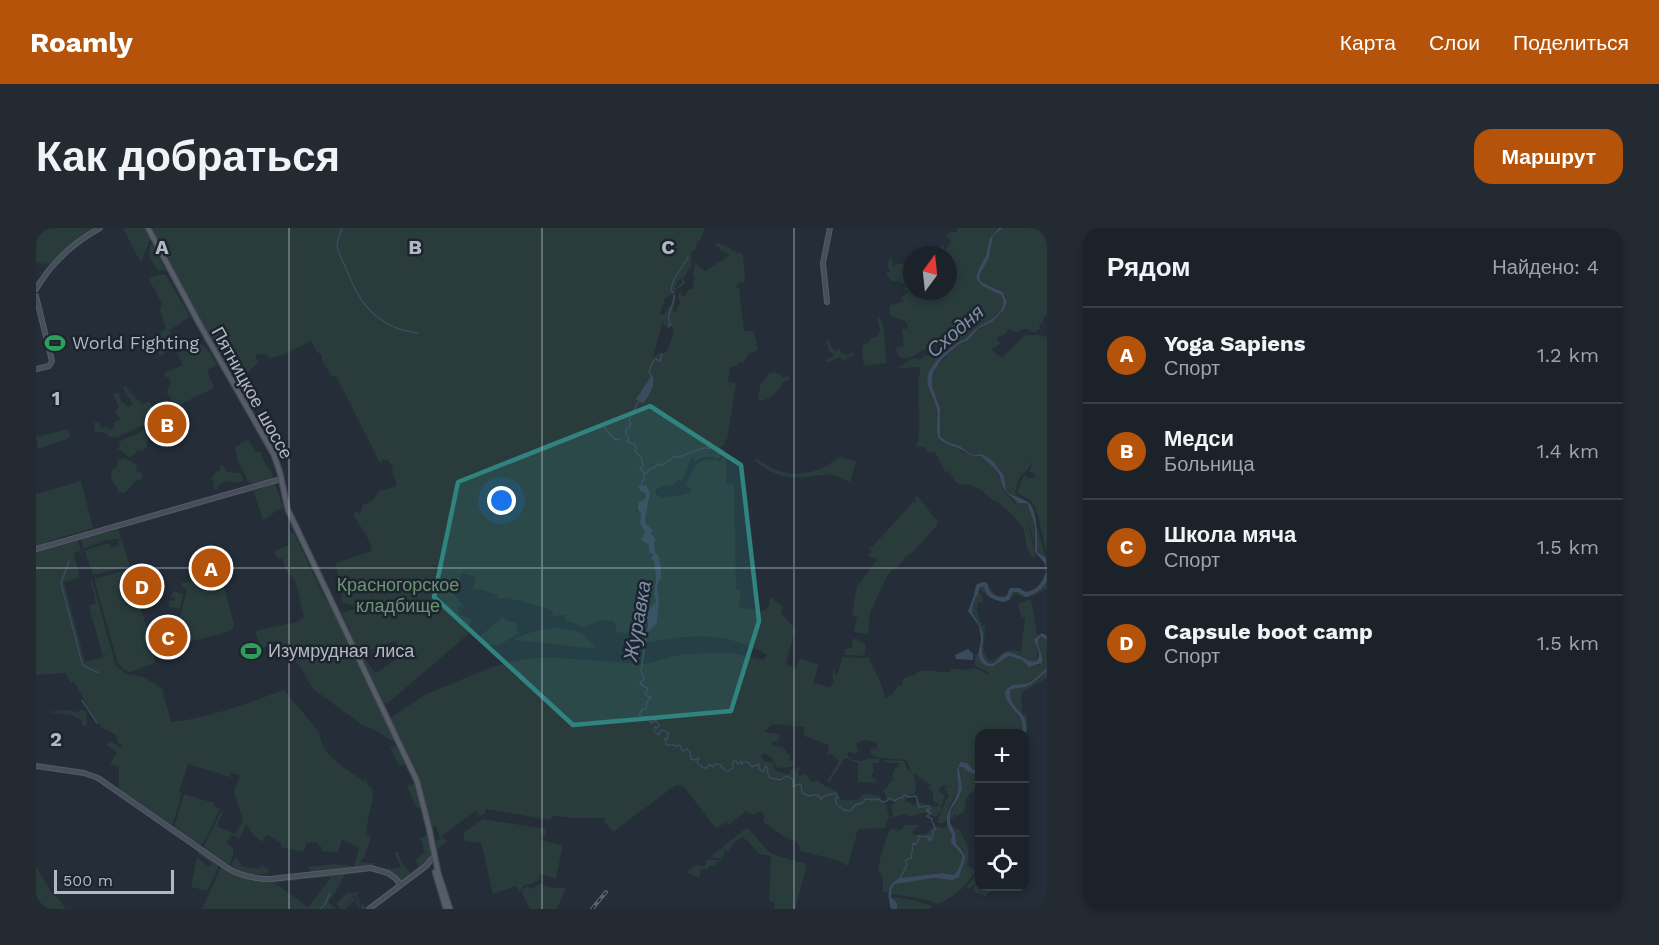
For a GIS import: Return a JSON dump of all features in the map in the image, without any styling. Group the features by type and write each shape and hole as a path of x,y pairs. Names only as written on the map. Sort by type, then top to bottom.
{"main road":[{"name":"Пятницкое шоссе","path":"147,228 209,348 271,455 280,479 286,514 413,775 432,847 436,875 448,909"},
{"name":"Пятницкое шоссе","path":"434,860 448,909"}],"street":[{"path":"36,289 53,264 100,228"},
{"path":"827,302 823,263 830,228"},
{"path":"36,296 51,363 36,369"},
{"path":"36,549 280,479"},
{"path":"36,766 99,778 226,867 241,875 270,879 371,868 388,873 401,885"},
{"path":"369,909 434,860"},
{"path":"424,867 430,868 436,875"}],"highlighted area":[{"path":"650,406 741,465 759,621 731,711 573,725 434,597 458,482"}],"green space":[{"path":"36,228 94,228 49,264 43,265 36,261"},
{"path":"123,228 144,228 150,239 141,263"},
{"name":"Красногорское кладбище","path":"151,228 705,228 695,250 691,252 691,267 683,278 685,284 678,289 677,286 682,283 681,279 676,286 676,292 665,298 660,315 663,315 672,304 673,295 676,300 674,312 681,303 678,298 679,293 682,291 681,296 685,296 688,290 693,289 696,260 698,266 705,271 730,255 715,246 716,242 743,254 745,281 736,287 739,288 744,331 754,331 758,350 748,355 743,363 738,362 738,365 730,367 728,382 736,383 727,440 724,440 725,444 720,448 725,450 723,455 719,458 705,457 695,461 693,457 682,481 678,480 673,485 662,486 656,490 656,496 659,495 661,498 691,492 686,484 697,464 710,459 719,462 724,456 726,457 726,482 734,485 736,589 741,590 738,607 763,611 769,606 770,597 783,606 781,613 795,629 786,664 796,669 800,658 819,665 813,683 830,687 835,681 832,678 833,670 835,676 839,671 842,657 869,657 881,683 885,699 902,685 903,679 921,671 950,672 951,669 973,668 989,675 988,672 975,666 975,655 978,654 979,659 995,666 1009,656 1023,660 1027,666 1039,665 1043,661 1038,639 1039,636 1043,636 1047,640 1047,668 1035,679 1025,684 1009,686 1007,692 1007,701 1021,719 1023,729 975,729 975,770 972,770 965,762 958,763 958,790 948,810 947,819 944,823 938,823 949,796 945,788 948,785 938,790 945,797 940,805 942,808 940,813 935,817 924,813 910,816 904,814 891,818 893,815 891,805 895,803 894,800 887,799 883,790 893,780 892,775 895,768 899,767 899,763 883,761 904,761 908,770 912,772 906,760 880,758 870,754 871,749 877,748 877,742 861,741 856,745 859,752 847,754 850,759 861,761 870,758 880,759 879,763 872,763 874,772 871,776 876,783 858,782 858,763 845,758 829,783 827,781 839,761 832,754 827,755 829,745 804,736 804,727 773,724 764,732 779,734 779,739 777,742 772,741 772,745 783,747 791,758 788,760 794,762 792,767 777,768 773,760 766,754 762,754 763,760 773,763 774,770 788,775 792,768 795,771 800,767 799,776 806,774 812,782 817,780 834,789 841,800 857,800 864,794 870,794 880,796 886,804 889,816 885,828 858,829 848,866 840,861 801,851 797,842 786,838 763,822 765,816 760,811 753,815 746,811 728,825 726,822 716,829 684,787 676,785 613,832 604,821 605,818 553,816 549,820 486,809 485,814 480,816 476,811 442,836 447,842 437,849 436,840 440,839 436,826 432,827 422,787 390,718 426,694 492,667 525,659 547,657 644,664 683,654 731,653 763,660 767,655 752,647 722,638 677,638 645,643 636,637 638,629 633,628 628,634 617,632 614,621 601,620 584,627 564,620 565,615 553,616 552,610 504,597 497,598 498,595 478,589 472,590 476,577 462,573 459,584 454,583 450,588 437,570 437,566 432,565 464,607 457,608 460,615 472,619 468,630 470,631 388,703 384,703 362,659 364,658 377,673 399,656 400,648 395,641 363,653 358,650 342,613 354,609 353,606 342,602 336,563 372,551 367,537 353,515 356,511 361,512 362,506 372,501 379,491 396,485 392,472 393,467 387,460 382,460 380,463 336,376 332,377 322,360 322,355 317,352 311,341 269,359 264,354 256,355 259,362 246,374 235,373 223,362 172,271","holes":["663,321 664,325 673,327 672,337 666,352 659,353 653,358","639,489 649,496 644,520 655,538 655,552 661,567 661,578 657,585 659,599 657,618 646,633 648,611 656,602 654,596 656,578 654,560 651,559 653,554 649,553 649,545 640,523 641,514 637,511 636,506 646,497","913,773 931,785 928,787 933,792 933,801 940,805 935,807 917,802 912,806 911,803 905,801 910,795 915,794 916,783"]},
{"path":"958,228 999,228 990,238 986,255 976,277 983,286 1001,295 1004,301 1003,307 989,322 974,330 951,348 949,345 935,346 906,358 897,355 896,347 904,346 902,330 908,328 908,325 905,321 891,316 889,309 891,305 904,302 901,297 903,296 903,300 957,300 957,246 948,246 951,240 946,236 951,231 956,233"},
{"path":"1003,228 1047,228 1047,314 1043,323 1034,333 1027,329 1019,330 1019,333 1009,329 998,337 997,340 1000,342 992,350 1002,358 1025,335 1047,337 1047,552 1035,507 1030,500 1017,492 1024,475 1028,478 1036,476 1029,472 1033,461 1019,480 1015,492 1020,499 1010,494 1006,490 1004,476 993,462 982,454 969,453 940,436 940,408 931,384 939,364 959,344 999,316 1006,306 1005,295 981,282 979,276 989,258 993,236"},
{"path":"151,243 166,271 157,270 149,255"},
{"path":"889,258 892,259 893,267 899,263 903,264 903,284 892,281 887,275 887,272 891,271 887,267"},
{"path":"157,275 166,275 190,317 170,330 173,340 167,346 163,338 165,353 161,356 154,340 166,328 160,310 162,304 149,279"},
{"path":"877,317 883,326 886,363 864,366 863,345 876,337 880,331"},
{"path":"826,340 830,341 835,351 840,349 842,354 848,355 854,352 855,354 843,361 840,357 827,363 826,360 834,355 829,351"},
{"path":"200,344 208,350 217,365 207,370 214,388 175,407 167,392 171,382 164,373 183,365 177,353"},
{"path":"939,349 948,349 928,377 928,388 936,405 938,438 965,453 981,456 993,466 1003,484 1003,490 1019,508 1011,496 1018,503 1028,505 1035,526 1034,544 1029,524 1023,514 1028,523 1036,557 1034,558 1028,552 1022,527 1010,513 979,488 958,484 950,471 946,473 935,452 927,453 925,447 916,447 919,428 918,387 921,367 898,368 913,358 922,359 928,356 929,351 934,352"},
{"path":"773,372 780,374 782,378 787,376 791,379 784,381 771,397 759,401 761,383 767,375"},
{"path":"126,386 142,405 149,401 154,411 148,414 149,422 116,438 106,433 95,434 94,422 99,423 102,428 105,426 111,430 115,427 113,423 120,419 115,411 119,407 113,394 119,393 122,403 128,407 133,405 123,388"},
{"path":"148,428 147,447 141,452 138,450 130,458 117,448 120,446 119,442"},
{"path":"68,429 70,436 67,439 38,449 36,437"},
{"path":"248,439 256,452 261,452 273,475 272,479 249,483 238,461 235,447"},
{"path":"839,457 856,461 850,485 847,480 832,475 793,478 779,475 754,460 757,458 777,470 798,474 819,469"},
{"path":"125,458 137,465 136,470 143,474 141,480 136,481 125,493 117,492 118,488 112,480 111,470 116,468 118,460"},
{"path":"219,466 223,466 228,472 241,473 243,480 239,483 224,481 217,490 213,489 214,484 211,478 221,470"},
{"path":"81,481 93,528 36,547 36,494"},
{"path":"275,484 283,508 263,520 253,491"},
{"path":"917,496 920,498 918,501 921,500 938,522 937,525 887,576 870,613 868,634 854,632 857,616 852,615 857,586 878,559 867,556 872,552 869,548 914,501 917,502 914,499"},
{"path":"1032,507 1035,513 1047,561 1037,552 1037,525"},
{"path":"119,531 121,539 106,540 83,549 81,539"},
{"path":"290,533 294,533 395,741 372,728 365,727 313,689 299,665 275,641 260,648 255,631 296,622 304,617 295,580 286,571 282,559 277,558 274,551 289,545"},
{"path":"78,540 83,556 80,551 74,553 80,578 64,582 85,662 103,657 89,606 96,603 90,580 92,580 116,666 127,674 143,677 162,688 171,722 214,714 284,690 319,732 323,746 329,755 364,781 366,778 368,785 372,788 373,799 367,828 367,834 371,838 364,858 361,859 362,863 375,863 373,866 311,872 309,867 334,864 354,866 359,848 342,839 338,853 321,851 322,848 316,842 306,843 302,852 281,847 281,843 268,835 263,842 255,837 246,824 240,838 232,835 226,843 233,848 233,856 229,865 203,848 221,811 223,812 217,826 235,834 243,820 234,792 240,775 230,773 233,778 188,764 172,826 119,789 119,767 110,764 117,752 106,745 111,741 121,748 122,745 119,744 115,734 103,729 74,682 70,683 66,673 36,675 36,551"},
{"path":"122,540 130,566 93,575 83,551 109,543 110,548 119,546 118,541"},
{"path":"1044,562 1047,566 1047,589 1034,595 1023,597 1015,594 1006,603 995,599 979,588 986,582 999,596 1008,595 1010,589 1035,593 1043,587 1041,582 1045,575"},
{"path":"130,569 155,663 128,672 118,664 94,579"},
{"path":"220,579 224,586 234,624 233,629 181,644 177,643 175,632 179,622 171,620 173,615 180,616 187,590 181,586 181,583"},
{"path":"173,591 183,594 180,609 169,607 170,600 174,601 175,598 171,597"},
{"path":"978,592 982,595 983,604 978,602 977,611 982,625 985,626 984,650 991,661 1007,651 1021,652 1025,618 1021,617 1018,604 1031,599 1037,635 1034,639 1039,650 1036,661 1029,662 1008,652 996,662 991,663 985,660 983,656 983,633 971,610"},
{"path":"503,617 505,620 516,623 518,634 499,645 483,645 481,638 478,638"},
{"path":"558,627 581,633 597,648 514,640 529,633"},
{"path":"853,639 865,644 863,656 844,655 846,649 852,648"},
{"path":"1047,671 1047,678 1021,695 1022,712 1027,715 1026,729 1021,712 1011,700 1010,690 1040,679"},
{"path":"64,710 76,713 80,710 86,711 87,727 82,725 82,720 70,715 48,712"},
{"path":"394,746 398,748 405,764 399,766 389,749"},
{"path":"961,766 975,774 975,790 966,798 964,812 957,816 955,814 950,819 961,791"},
{"path":"413,784 416,786 421,805 418,808 407,786"},
{"path":"184,794 214,803 214,806 220,808 207,838 201,845 174,827"},
{"path":"483,819 547,829 546,836 541,835 540,840 563,845 556,879 540,874 538,881 523,886 520,893 516,886 493,894 481,843 465,841 463,833"},
{"path":"906,825 920,825 912,832 914,835 926,834 934,826 943,828 948,825 952,835 952,845 962,855 961,862 956,874 942,873 900,878 895,880 888,893 883,892 883,879 878,868 886,838 890,829 897,828 899,831"},
{"path":"951,825 960,831 966,844 969,856 967,866 975,870 965,886 938,904 891,894 893,886 897,883 938,878 949,879 959,871 964,863 965,854 956,841"},
{"path":"746,828 772,854 806,864 795,909 774,909 775,904 769,900 771,858 759,854 742,837 733,844 728,852 724,851 725,854 720,859 710,857"},
{"path":"427,835 431,852 430,859 412,873 419,866 415,860 425,852 420,838"},
{"path":"200,851 218,863 218,868 207,891 191,887 197,857 209,867 212,864 198,854"},
{"path":"394,852 398,852 401,861 411,874 402,882 388,869 388,862 389,869 401,867"},
{"path":"235,858 243,867 258,869 262,865 268,869 268,872 254,875 244,872 231,865"},
{"path":"707,859 721,862 716,862 715,867 709,866 708,869 701,869 699,878 686,872 697,865 705,866"},
{"path":"36,867 54,896 66,909 36,909"},
{"path":"221,867 256,880 301,877 301,880 275,883 308,907 331,877 304,879 304,876 364,870 362,873 345,875 329,903 336,909 202,909"},
{"path":"975,875 975,891 992,891 987,894 986,898 974,892 974,885 966,887"},
{"path":"539,884 566,888 557,909 530,909 522,893 523,888 528,886 532,889"},
{"path":"361,892 356,895 366,908 364,909 361,909 362,904 352,894 353,898 344,906 354,898 361,905 360,907 354,900 346,909 341,909 336,904 347,893"},
{"path":"891,897 915,900 931,906 931,909 897,909 897,903"}],"water":[{"path":"999,228 1003,228 993,236 989,258 979,276 981,282 1003,292 1007,302 1004,310 992,322 978,329 968,340 959,344 942,359 934,371 932,386 940,408 940,436 969,453 982,454 993,461 1004,476 1008,493 1030,504 1036,520 1037,552 1046,558 1047,566 1035,552 1035,526 1028,505 1018,503 1008,495 997,472 981,456 971,455 938,438 937,410 928,383 928,375 941,356 994,317 1003,306 1001,295 982,286 976,277 986,255 990,238"},
{"path":"652,375 653,386 643,404 636,399"},
{"path":"646,485 650,493 645,520 653,530 651,533 656,540 654,542 655,552 659,557 661,578 657,585 659,599 657,623 646,634 648,625 646,613 656,602 654,595 656,578 654,561 651,559 653,554 649,553 649,545 641,540 645,532 640,523 641,514 637,508 639,502 646,497 638,487"},
{"path":"976,590 978,592 972,613 982,631 982,652 986,661 992,664 1009,652 1036,661 1039,652 1034,639 1042,633 1047,636 1047,640 1041,636 1038,642 1042,663 1029,667 1022,660 1009,656 994,666 982,663 978,656 981,639 979,626 968,611"},
{"path":"968,649 973,654 973,660 956,659 955,655"},
{"path":"1047,668 1047,671 1032,684 1010,690 1013,703 1025,721 1026,729 1023,729 1021,719 1007,700 1006,691 1011,686 1026,684"},
{"path":"960,762 967,763 975,770 975,774 959,767 962,788 951,810 950,823 955,833 956,843 965,856 959,877 952,880 935,878 895,884 891,897 897,903 897,909 891,909 890,887 900,878 942,873 953,875 958,869 962,855 951,843 952,835 947,821 958,790 957,769"}],"waterway":[{"path":"342,228 338,250 355,288 369,310 387,324 418,333"},
{"name":"Журавка","path":"673,293 671,290 674,280 688,257"},
{"name":"Журавка","path":"668,327 671,325 669,314 674,295"},
{"name":"Журавка","path":"652,377 649,372 653,361 656,359 660,361 662,354"},
{"name":"Журавка","path":"638,402 629,420 631,424 626,429 626,435 629,437 627,442 634,444 635,451 641,457 643,465 640,470 644,474"},
{"path":"603,426 612,437 620,439"},
{"path":"639,487 644,480 644,474 658,464 663,465 675,456 679,457 703,448 718,448"},
{"path":"69,561 61,583 82,663 99,673"},
{"name":"Сходня","path":"976,594 978,586 984,584 991,596 1003,600 1008,598 1011,590 1019,590 1026,595 1039,588 1047,575"},
{"name":"Журавка","path":"647,631 641,671 644,678 640,684 647,688 648,691 645,692 651,697 646,708 639,715 648,718 651,723 656,720 659,726 655,727 654,731 658,735 664,730 669,734 668,739 665,738 666,745 681,746 683,751 687,749 690,751 691,759 699,758 697,763 703,768 707,768 709,764 713,767 719,764 727,772 733,768 733,761 738,764 741,761 742,764 748,762 752,767 759,764 759,769 764,772 766,766 770,778 781,780 786,776 794,780 792,785 801,784 802,793 809,796 818,795 821,799 836,793 837,805 844,810 851,811 855,805 863,803 865,799 878,799 883,802 889,798 895,801 904,795 916,796 919,807 929,806 930,810 927,809 927,811 931,813 927,816 932,819 932,822"},
{"path":"82,700 97,723"},
{"name":"Журавка","path":"900,879 907,865 905,860 912,858 913,843 915,845 919,839 918,836 929,836 928,840 931,840 933,830 936,830 933,823"},
{"path":"320,909 324,906 330,893"}],"railway":[{"path":"592,909 606,892"}],"place":[{"name":"World Fighting","path":"55,343"},
{"name":"Медси","path":"167,424"},
{"name":"Yoga Sapiens","path":"211,568"},
{"name":"Capsule boot camp","path":"142,586"},
{"name":"Школа мяча","path":"168,637"},
{"name":"Изумрудная лиса","path":"251,651"}]}
